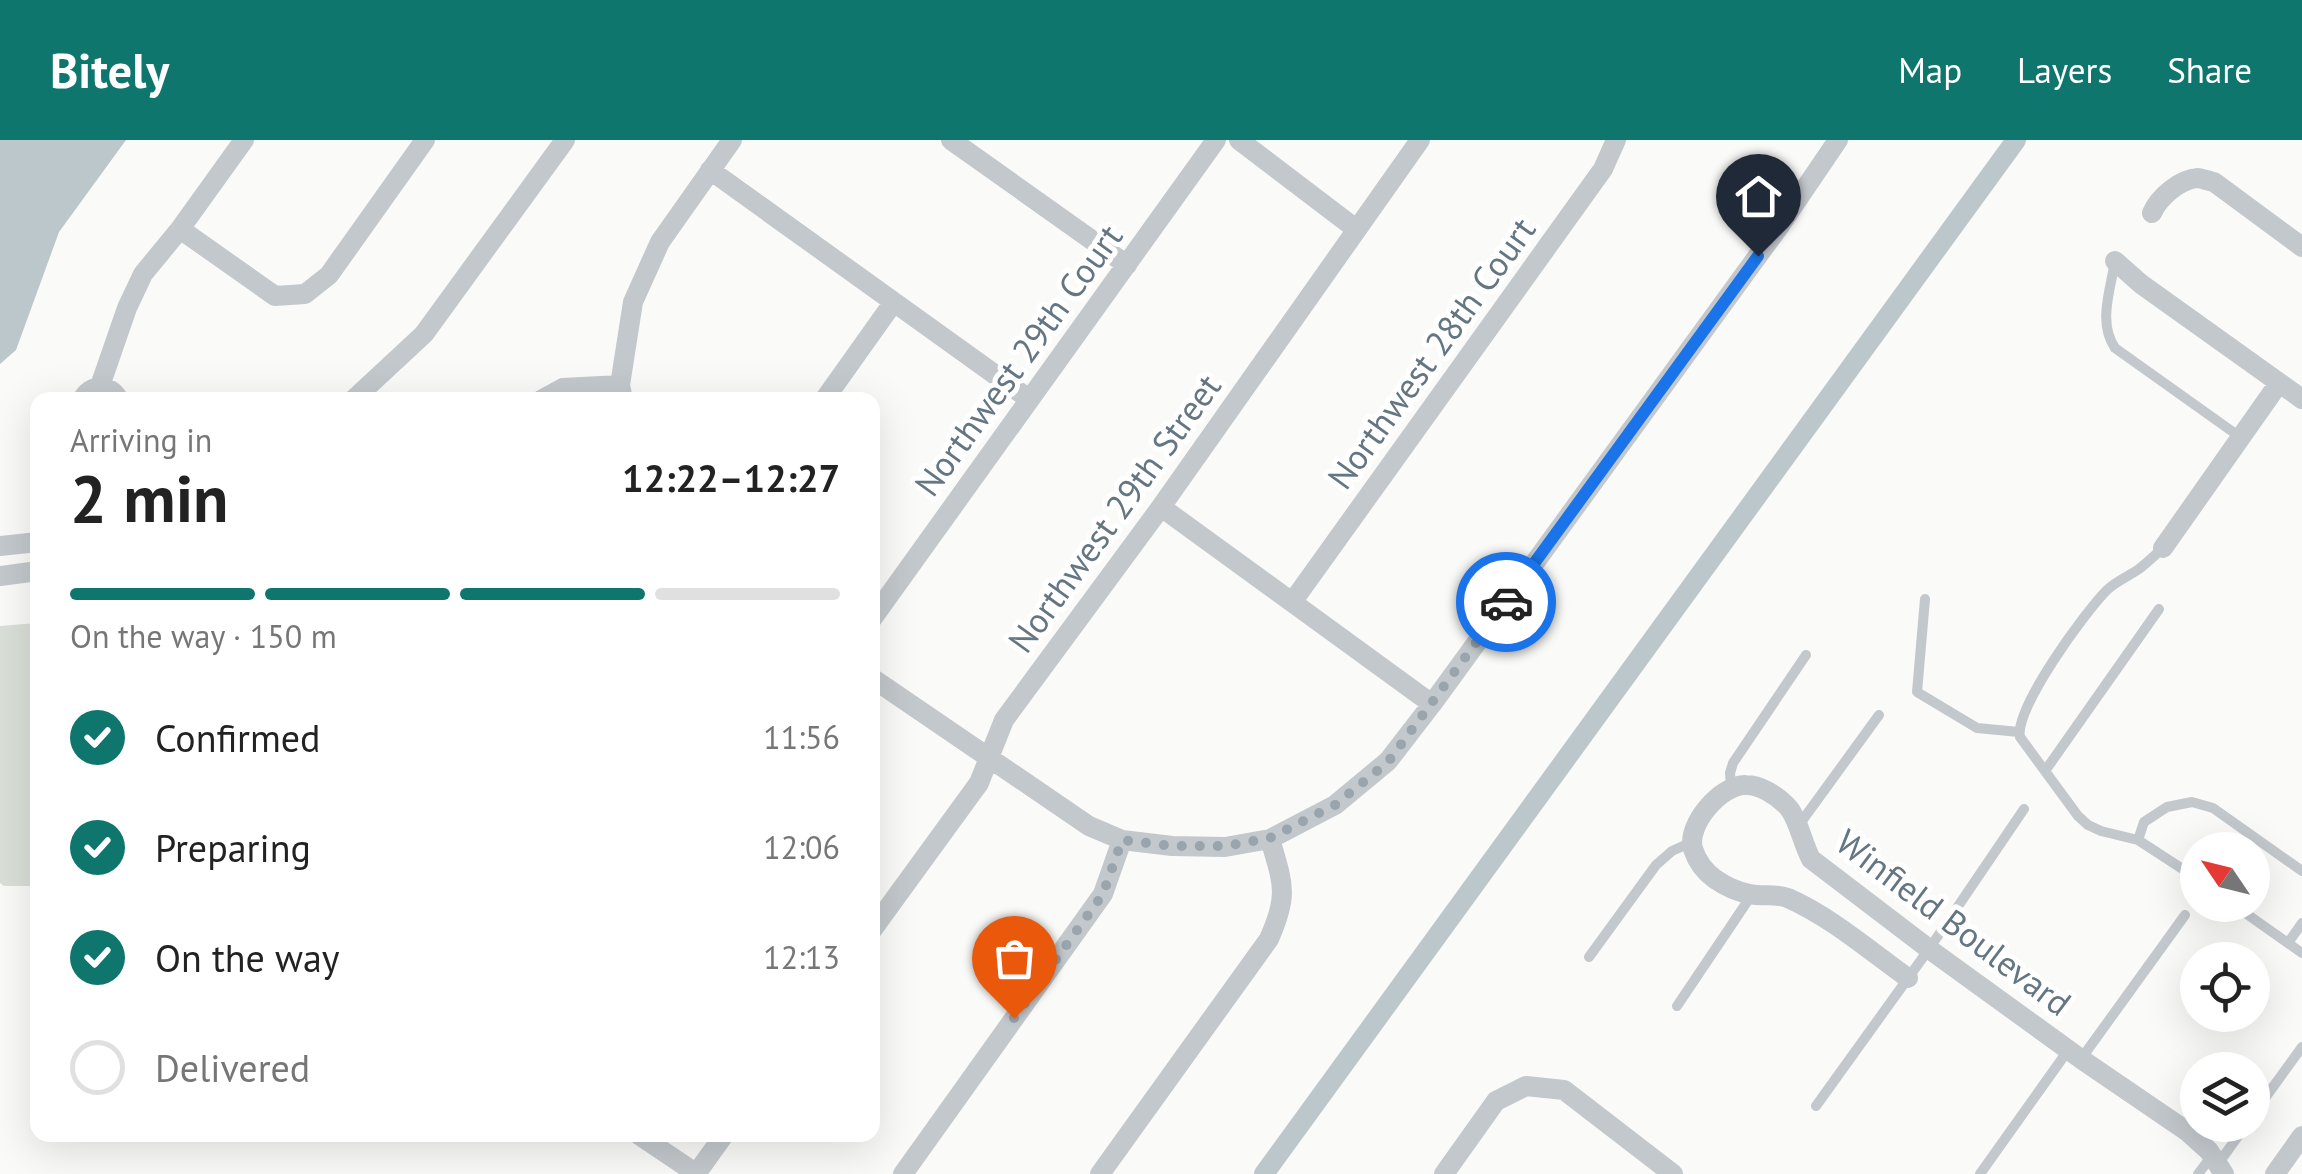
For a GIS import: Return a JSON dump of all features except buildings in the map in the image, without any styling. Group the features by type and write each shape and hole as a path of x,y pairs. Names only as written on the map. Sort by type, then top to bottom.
{"street":[{"path":"100,386 143,274 244,140"},
{"path":"180,229 275,296 305,294 329,275 425,140"},
{"path":"362,392 424,334 566,140"},
{"path":"556,392 563,388 621,392 633,302 660,242 732,140"},
{"path":"951,140 1127,265"},
{"name":"Northwest 29th Court","path":"880,608 1216,140"},
{"path":"1239,140 1356,229"},
{"name":"Northwest 29th Street","path":"880,919 978,782 1004,720 1161,507 1420,140"},
{"name":"Northwest 28th Court","path":"1293,601 1603,169 1616,140"},
{"path":"880,684 1089,826 1122,840 1172,846 1226,846 1270,838 1335,805 1388,762 1432,704 1838,140"},
{"path":"710,170 1029,400"},
{"path":"2152,212 2180,184 2198,178 2214,182 2302,246"},
{"path":"2115,260 2141,284 2302,399"},
{"path":"830,392 894,302"},
{"path":"2164,548 2279,383"},
{"path":"87,392 100,386 113,392"},
{"path":"1161,507 1432,704"},
{"path":"0,546 30,543"},
{"path":"0,576 30,572"},
{"name":"Winfield Boulevard","path":"1731,788 1746,785 1766,790 1785,803 1793,813 1811,860 1929,949 2188,1132 2213,1167"},
{"path":"1692,842 1698,822 1708,808 1731,788"},
{"path":"1100,1174 1269,939 1282,910 1282,880 1270,838"},
{"path":"902,1174 1103,894 1122,840"},
{"name":"Winfield Boulevard","path":"1692,842 1699,862 1712,878 1752,895 1782,896 1806,907 1908,978"},
{"path":"1444,1174 1496,1101 1526,1086 1564,1090 1673,1174"},
{"path":"2275,1174 2302,1136"},
{"path":"650,1142 696,1174 719,1142"}],"lane":[{"path":"2115,260 2105,325 2115,348 2241,437"},
{"path":"2164,548 2110,586 2089,609 2033,693 2018,728 2044,771 2088,825 2138,840 2180,867"},
{"path":"1925,600 1916,692 1977,728 2019,732"},
{"path":"2044,771 2159,609"},
{"path":"1731,788 1734,763 1806,655"},
{"path":"1798,826 1880,715"},
{"path":"2138,840 2144,822 2167,807 2192,802 2213,808 2302,871"},
{"path":"1816,1106 2024,809"},
{"path":"1589,957 1656,865 1672,851 1692,842"},
{"path":"1677,1006 1752,895"},
{"path":"1980,1174 2180,921"},
{"path":"2258,922 2302,953"},
{"path":"2288,944 2302,923"},
{"path":"2270,1091 2302,1047"},
{"path":"2213,1167 2233,1142"}],"shaded area":[{"path":"0,140 126,140 59,232 16,350 0,364"},
{"path":"30,624 30,886 0,883 0,626"}],"waterway":[{"path":"1264,1174 2016,140"}],"way so far":[{"path":"1014,1018 1103,894 1122,840 1172,846 1226,846 1270,838 1335,805 1388,762 1506,602"}],"route":[{"path":"1506,602 1758,256"}]}
